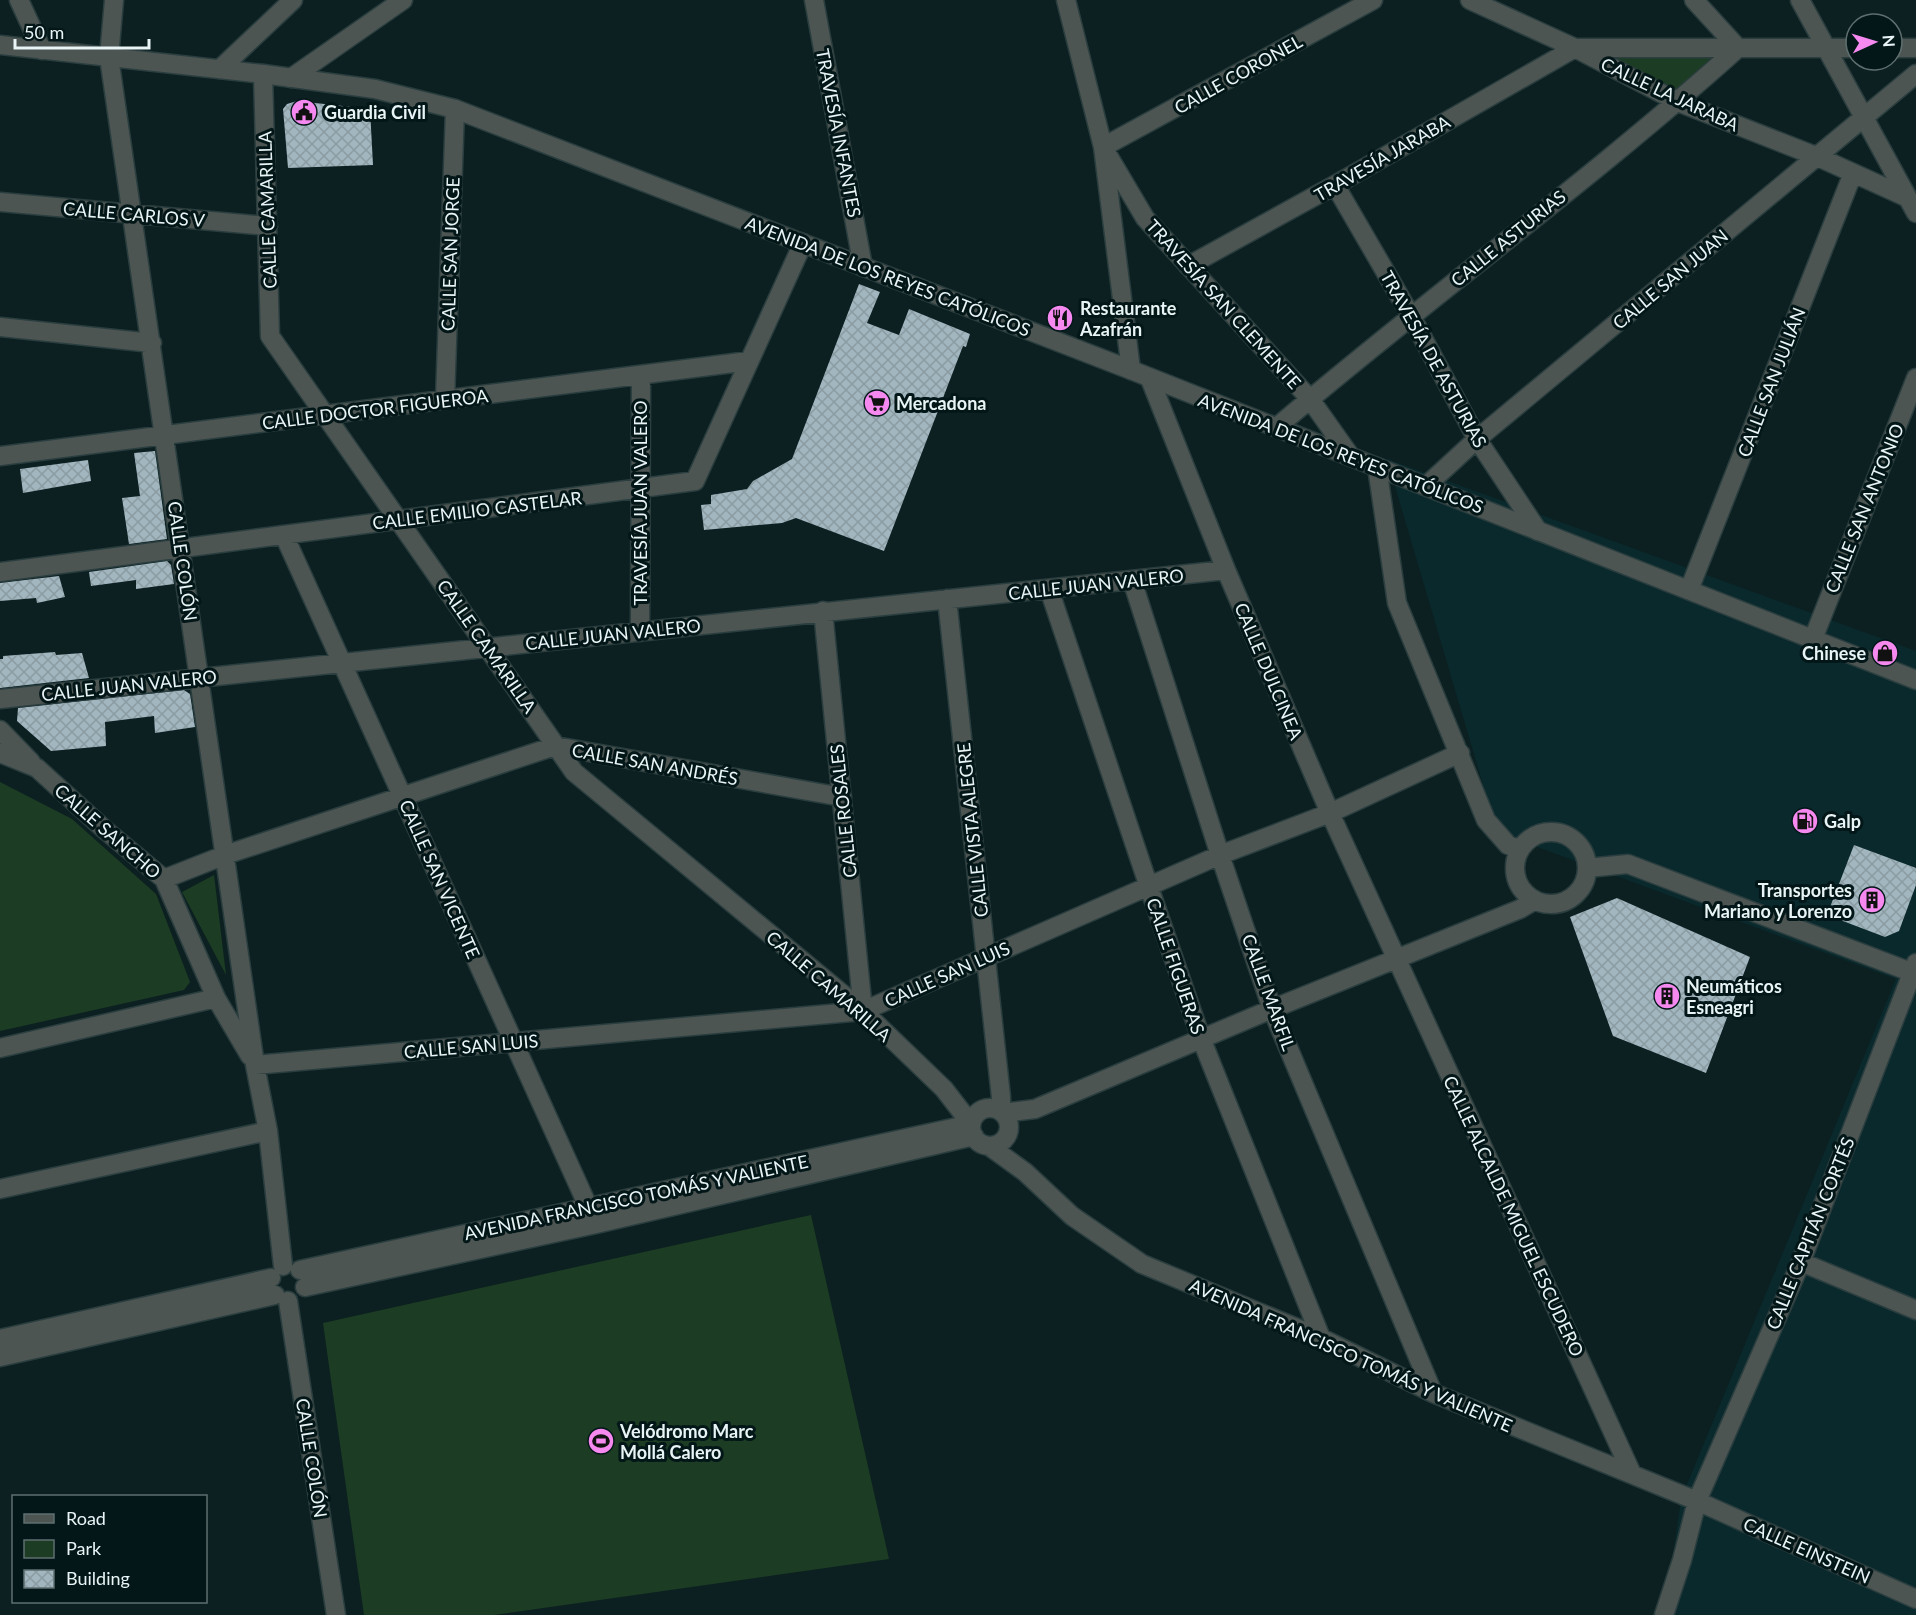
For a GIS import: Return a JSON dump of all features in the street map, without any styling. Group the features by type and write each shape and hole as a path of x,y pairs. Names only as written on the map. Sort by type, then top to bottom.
{"street":[{"path":"19,0 42,50"},
{"name":"CALLE COLÓN","path":"114,0 109,57 255,1065 268,1131 287,1283 336,1615"},
{"path":"220,69 293,0"},
{"path":"291,78 403,0"},
{"name":"TRAVESÍA INFANTES","path":"814,0 863,267"},
{"path":"1066,0 1103,147 1131,370"},
{"name":"CALLE CORONEL","path":"1103,147 1373,0"},
{"path":"1694,0 1738,48"},
{"path":"1800,0 1916,213"},
{"name":"CALLE LA JARABA","path":"1485,2 1678,102 1818,157 1906,196"},
{"name":"AVENIDA DE LOS REYES CATÓLICOS","path":"0,45 263,74 375,89 455,109 1131,370 1916,680"},
{"path":"1575,48 1844,48"},
{"name":"TRAVESÍA JARABA","path":"1188,266 1575,48"},
{"name":"CALLE ASTURIAS","path":"1277,428 1411,316 1678,102 1738,48"},
{"name":"CALLE CAMARILLA","path":"263,74 270,336 574,772 863,1011 944,1089 978,1136"},
{"name":"CALLE SAN JUAN","path":"1426,486 1477,439 1916,74"},
{"name":"CALLE SAN JORGE","path":"445,400 455,109"},
{"name":"TRAVESÍA SAN CLEMENTE","path":"1103,147 1145,218 1310,399 1351,457"},
{"name":"CALLE SAN JULIÁN","path":"1689,590 1853,173"},
{"name":"TRAVESÍA DE ASTURIAS","path":"1335,185 1411,316 1477,439 1538,531"},
{"name":"CALLE CARLOS V","path":"0,202 268,226"},
{"name":"CALLE EMILIO CASTELAR","path":"0,572 695,481 803,243"},
{"path":"0,327 152,343"},
{"name":"CALLE DOCTOR FIGUEROA","path":"0,456 749,361"},
{"name":"TRAVESÍA JUAN VALERO","path":"639,632 641,375"},
{"name":"CALLE SAN ANTONIO","path":"1812,639 1916,378"},
{"name":"CALLE DULCINEA","path":"1150,379 1226,570 1330,813 1397,958"},
{"path":"1377,467 1397,603 1486,820 1508,845 1519,849"},
{"name":"CALLE SAN VICENTE","path":"284,535 596,1224"},
{"name":"CALLE JUAN VALERO","path":"0,699 341,661 487,648 1226,570"},
{"name":"CALLE MARFIL","path":"1132,580 1272,1009 1433,1393"},
{"name":"CALLE FIGUERAS","path":"1049,589 1201,1038 1320,1338"},
{"name":"CALLE VISTA ALEGRE","path":"946,600 986,956 997,1108"},
{"name":"CALLE ROSALES","path":"824,611 863,1011"},
{"name":"CALLE SANCHO","path":"0,730 37,768 104,829 164,879 216,998"},
{"name":"CALLE SAN ANDRÉS","path":"164,879 225,855 555,746 842,797"},
{"name":"CALLE SANCHO","path":"0,753 37,768"},
{"name":"CALLE SAN LUIS","path":"255,1065 863,1011 1220,855 1330,813 1460,753"},
{"path":"1548,831 1560,832 1571,837 1579,845 1586,856 1587,868 1585,880 1579,891 1570,899 1559,904 1546,904 1525,893 1518,883 1515,860 1519,849 1527,840 1548,831"},
{"path":"1587,868 1628,864 1915,970"},
{"path":"1035,1109 997,1108 977,1114 978,1136 1001,1143 1009,1132 1035,1109 1201,1038 1520,909 1535,900"},
{"name":"CALLE ALCALDE MIGUEL ESCUDERO","path":"1397,958 1632,1474"},
{"name":"CALLE CAPITÁN CORTÉS","path":"1664,1615 1682,1560 1697,1501 1801,1262 1915,970"},
{"path":"0,1048 216,998"},
{"name":"CALLE COLÓN","path":"216,998 255,1065"},
{"name":"CALLE CAMARILLA","path":"944,1089 997,1108"},
{"path":"997,1108 1008,1121 1009,1132"},
{"path":"0,1189 268,1131"},
{"name":"AVENIDA FRANCISCO TOMÁS Y VALIENTE","path":"1009,1132 1025,1172"},
{"name":"AVENIDA FRANCISCO TOMÁS Y VALIENTE","path":"0,1357 588,1208 978,1136 1025,1172 1072,1216 1142,1264 1320,1338 1433,1393 1697,1501"},
{"name":"AVENIDA FRANCISCO TOMÁS Y VALIENTE","path":"0,1339 596,1224 978,1136"},
{"path":"1801,1262 1916,1310"},
{"name":"CALLE EINSTEIN","path":"1697,1501 1916,1599"}],"shaded area":[{"path":"1387,459 1916,651 1916,1615 1665,1615 1681,1499 1896,979 1497,832"}],"green space":[{"path":"1575,48 1738,48 1678,102"},
{"path":"0,782 72,819 156,894 190,982 184,990 0,1031"},
{"path":"214,875 226,975 182,892"},
{"name":"Velódromo Marc Mollá Calero","path":"811,1215 889,1559 494,1615 364,1615 323,1323"}],"building":[{"path":"297,101 370,109 373,165 288,168 283,109 287,104"},
{"name":"Mercadona","path":"859,284 880,292 867,323 899,335 909,309 970,334 966,347 963,346 884,551 796,518 782,523 704,530 701,505 711,504 711,495 747,489 753,481 792,459"},
{"path":"155,451 167,539 129,544 122,498 140,496 134,453"},
{"path":"88,460 91,481 23,493 20,469"},
{"path":"167,561 171,565 174,584 136,589 136,580 91,586 89,572"},
{"path":"59,576 65,597 37,603 36,598 0,601 0,583"},
{"path":"55,652 56,655 82,653 89,678 0,688 0,659 3,659 3,656"},
{"path":"184,690 190,694 195,727 155,733 154,716 105,722 106,746 51,751 17,721 18,708"},
{"name":"Transportes Mariano y Lorenzo","path":"1854,845 1916,868 1916,885 1899,931 1885,937 1827,915"},
{"name":"Neumáticos Esneagri","path":"1617,898 1750,957 1706,1073 1613,1036 1570,917"}],"place":[{"name":"Guardia Civil","path":"304,112"},
{"name":"Restaurante Azafrán","path":"1060,318"},
{"name":"Mercadona","path":"877,403"},
{"name":"Chinese","path":"1885,653"},
{"name":"Galp","path":"1805,821"},
{"name":"Transportes Mariano y Lorenzo","path":"1872,900"},
{"name":"Neumáticos Esneagri","path":"1667,996"},
{"name":"Velódromo Marc Mollá Calero","path":"601,1441"}]}
